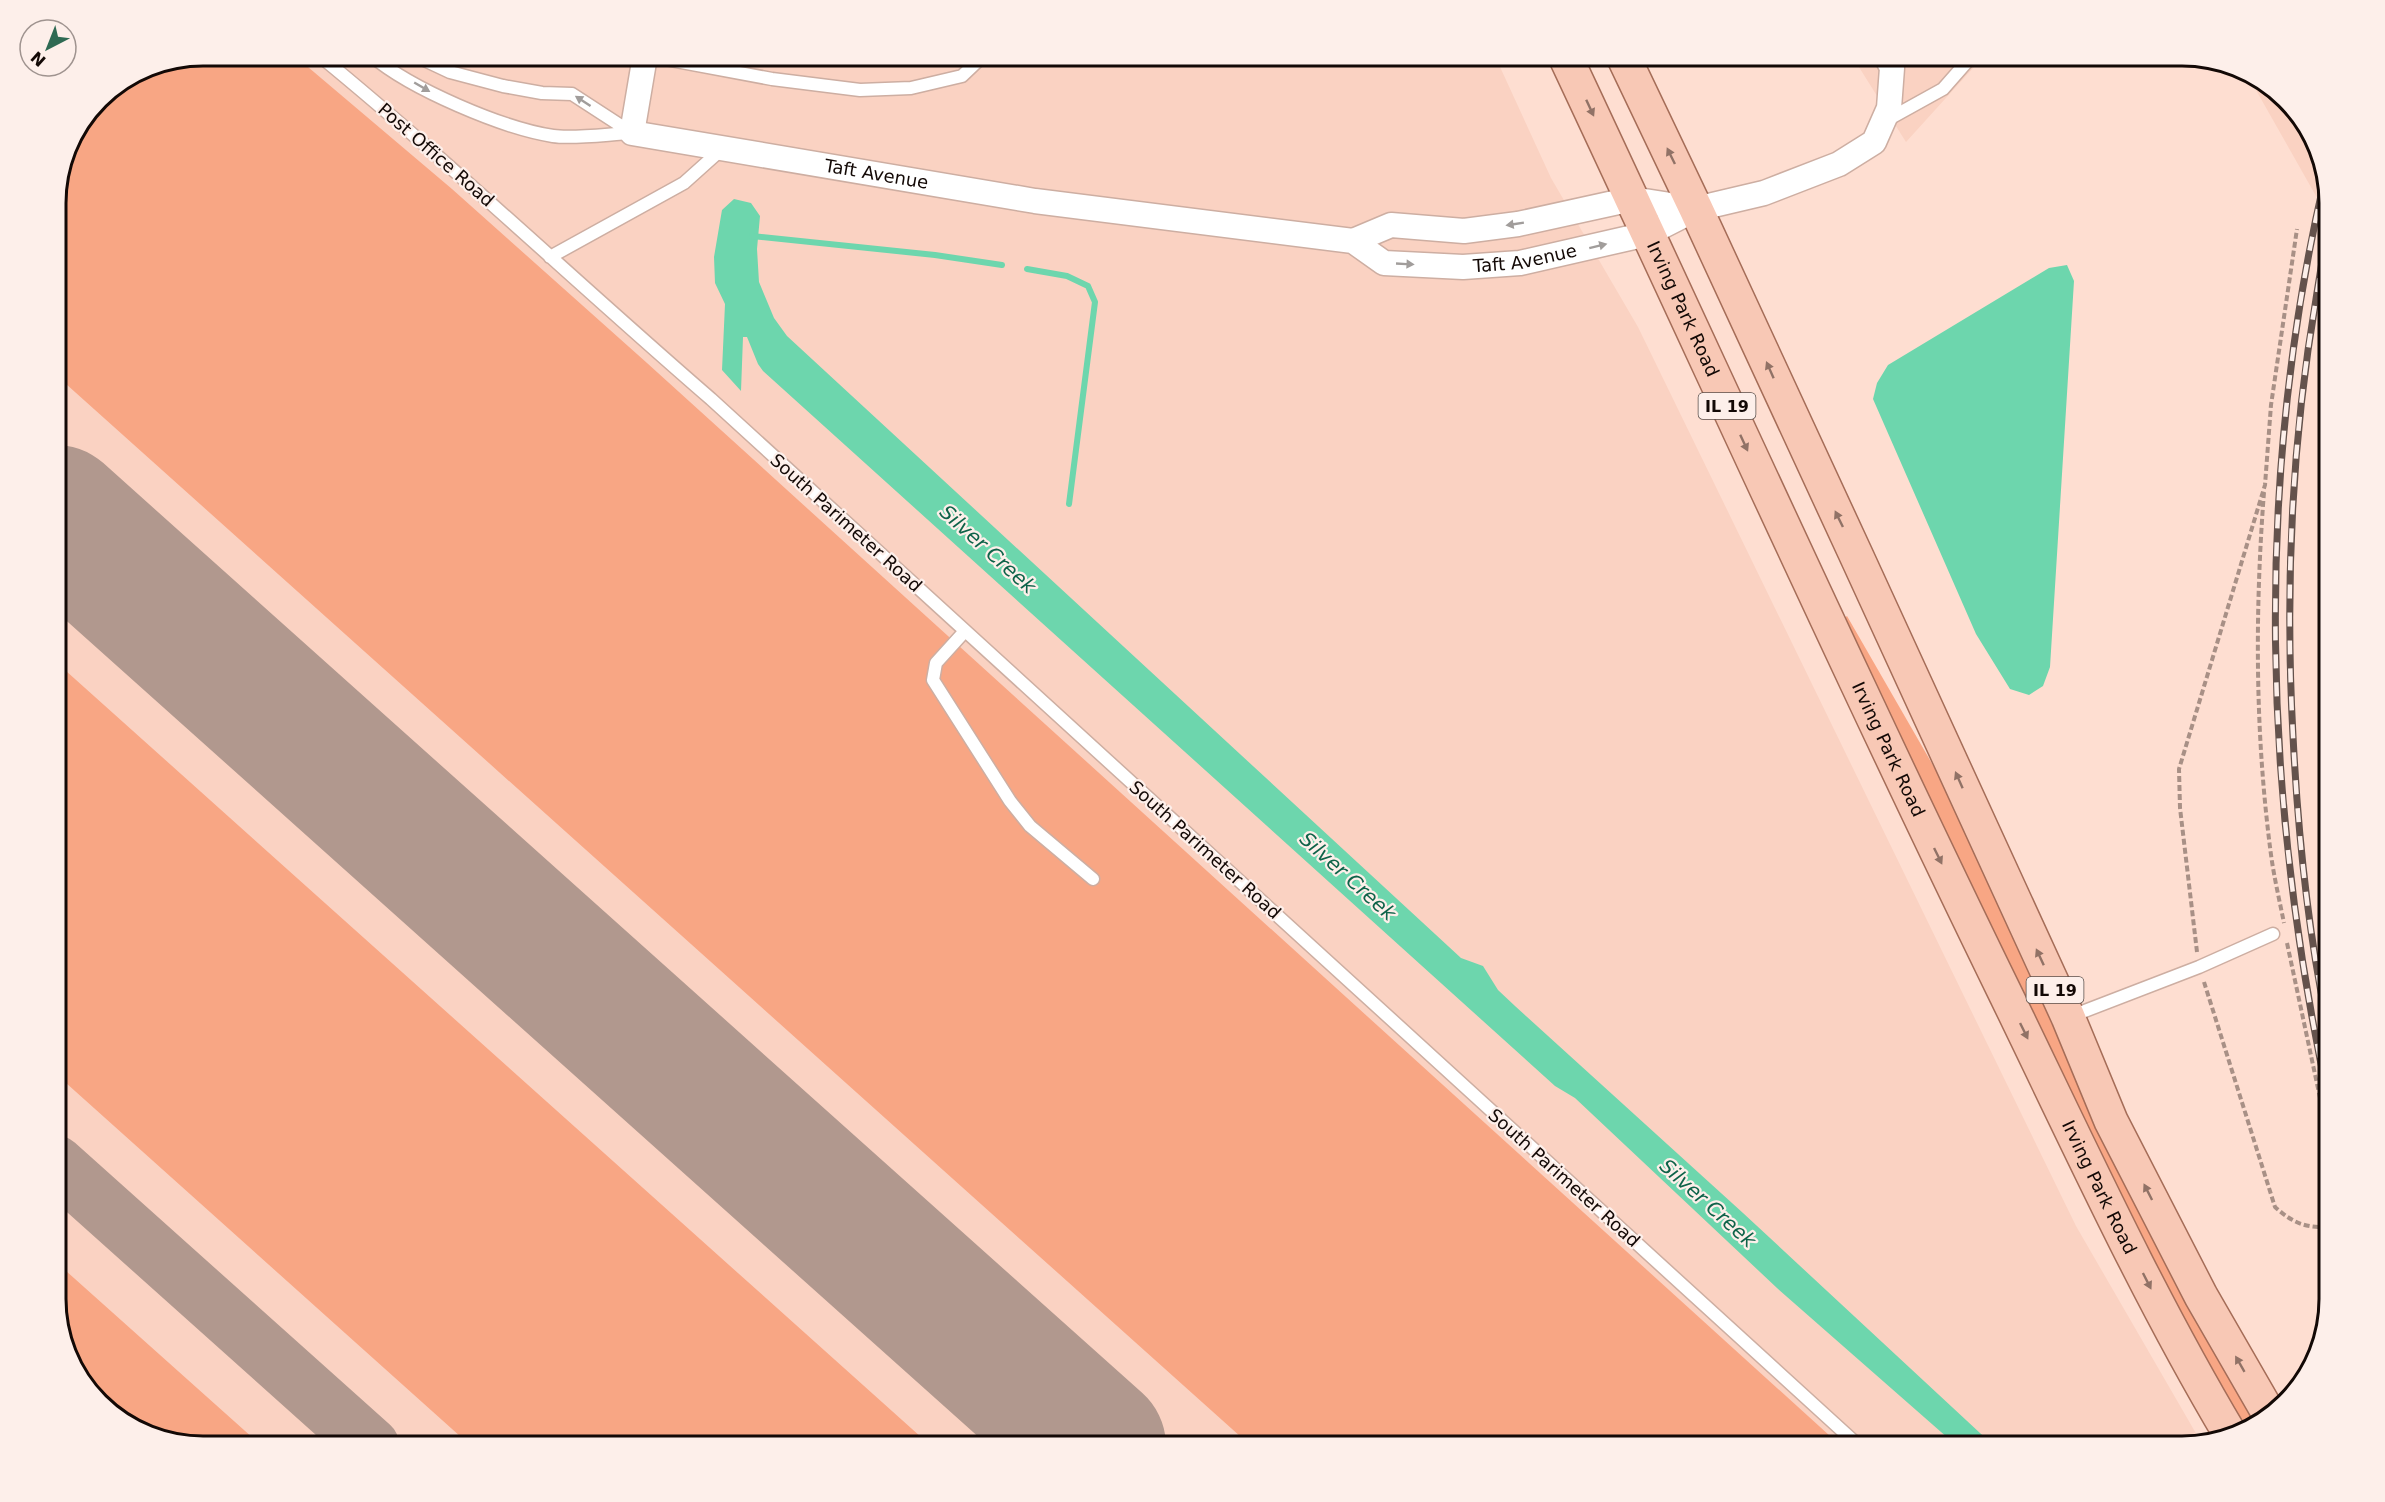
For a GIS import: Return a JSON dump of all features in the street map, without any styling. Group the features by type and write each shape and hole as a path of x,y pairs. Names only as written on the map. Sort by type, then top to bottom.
{"main road":[{"name":"Irving Park Road","path":"1570,66 1889,754 1967,916 2160,1307 2227,1428"},
{"name":"IL 19","path":"1628,66 1696,209 2068,1017 2111,1121 2201,1296 2265,1408"}],"street":[{"path":"632,133 645,66"},
{"name":"Taft Avenue","path":"632,133 1035,201 1353,241 1384,263 1463,267 1520,263 1647,234 1696,209 1764,193 1839,164 1874,142 1889,108 1891,66"},
{"name":"Taft Avenue","path":"1353,241 1391,225 1464,231 1518,224 1632,199 1696,209"}],"lane":[{"name":"Post Office Road","path":"332,66 408,128 550,257"},
{"path":"388,66 424,89 499,121 554,136 632,133"},
{"name":"Taft Avenue","path":"437,66 450,72 503,86 542,93 572,94 632,133"},
{"path":"701,66 772,79 861,90 911,88 962,76 972,66"},
{"path":"1883,122 1943,89 1963,66"},
{"path":"550,257 684,183 724,147"},
{"name":"South Parimeter Road","path":"550,257 711,399 1848,1436"},
{"path":"964,631 936,663 933,680 1010,801 1030,826 1093,879"},
{"path":"2068,1017 2199,968 2273,934"}],"path":[{"path":"2284,928 2270,848 2258,680 2259,561 2271,405 2297,229"},
{"path":"2265,485 2179,769 2180,808 2199,968 2275,1207 2290,1220 2313,1228 2319,1228"},
{"path":"2287,940 2319,1089"}],"shaded area":[{"path":"194,66 1500,66 1551,178 1638,327 2076,1226 2197,1435 203,1436 185,1435 142,1422 113,1402 84,1368 76,1351 66,1308 66,194 73,159 84,134 106,106 127,89 159,73"},
{"path":"194,66 307,66 452,189 647,363 1830,1436 1240,1436 66,384 66,194 69,176 73,159 84,134 106,106 120,94 151,76"},
{"path":"1858,66 1975,66 1906,142"},
{"path":"2254,87 2285,113 2305,142 2312,159 2319,201"},
{"path":"1847,616 1957,807 2253,1416 2250,1418 2241,1423 2163,1285 1843,619"},
{"path":"66,671 920,1436 460,1436 66,1083"},
{"path":"66,1271 251,1436 185,1435 159,1429 142,1422 113,1402 94,1382 76,1351 66,1308"}],"water":[{"name":"Silver Creek","path":"734,199 751,203 760,216 757,249 759,282 774,318 787,336 1461,958 1483,966 1498,990 1515,1006 1983,1436 1946,1436 1777,1288 1575,1098 1555,1086 763,371 747,337 743,337 741,391 722,370 725,304 715,283 714,257 722,210"},
{"path":"2067,265 2074,281 2050,667 2043,686 2029,695 2010,689 1976,634 1873,399 1877,383 1888,365 2049,268"}],"waterway":[{"path":"752,236 935,255 1002,265"},
{"path":"1027,269 1067,276 1088,286 1095,302 1069,504"}],"taxiway":[{"path":"66,1173 360,1436"}],"runway":[{"path":"66,525 1084,1436"}],"railway":[{"path":"2319,207 2301,296 2286,411 2277,526 2275,642 2280,758 2291,873 2307,988 2319,1050"},
{"path":"2319,281 2301,408 2290,572 2291,681 2298,810 2310,922 2319,980"}]}
